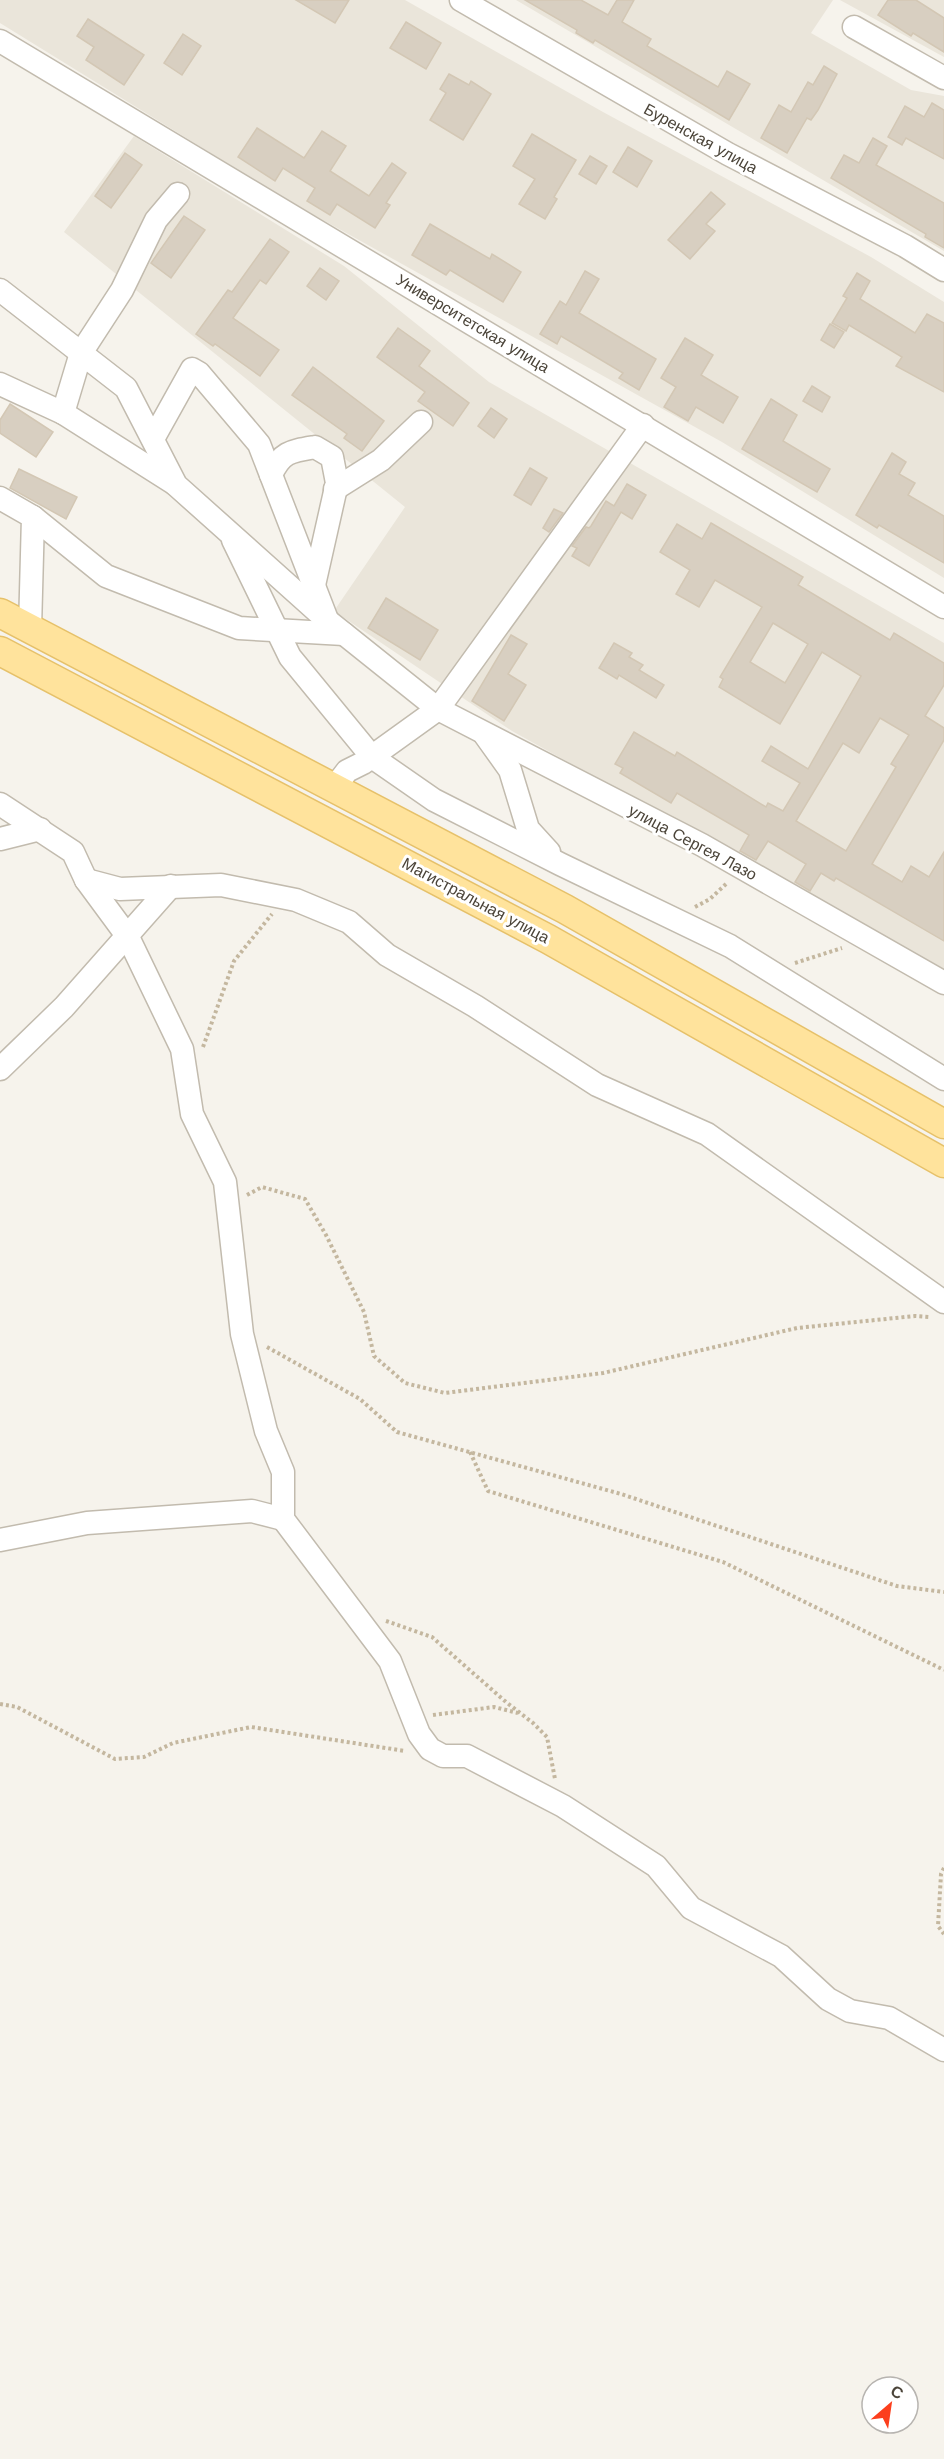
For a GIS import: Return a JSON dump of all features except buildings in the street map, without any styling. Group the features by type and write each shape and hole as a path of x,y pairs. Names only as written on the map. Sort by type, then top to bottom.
{"main road":[{"name":"Магистральная улица","path":"0,613 565,909 944,1124"},
{"name":"Магистральная улица","path":"0,651 548,939 944,1163"}],"street":[{"name":"Буренская улица","path":"461,0 728,154 905,246 944,270"},
{"path":"854,27 944,78"},
{"name":"Университетская улица","path":"0,41 944,607"},
{"path":"63,413 81,353 122,290 156,220 177,194"},
{"path":"0,290 126,388 176,485"},
{"path":"0,498 33,516 106,576 239,628 276,630 336,628 314,585 259,444 199,373 192,369 153,439"},
{"path":"0,384 63,413 176,485"},
{"path":"335,489 381,460 421,422"},
{"path":"334,788 347,771 372,757 438,709 643,425"},
{"path":"271,475 277,462 290,452 315,447 332,457 337,483 314,585"},
{"name":"улица Сергея Лазо","path":"176,485 336,628 438,709 702,845 944,983"},
{"path":"30,629 33,516"},
{"path":"230,534 290,657 372,757 434,800 730,946 944,1079"},
{"path":"483,732 510,770 528,829 560,864"},
{"path":"3,807 73,852 86,880 128,937 182,1049 192,1114 225,1182 242,1334 266,1431 283,1472 283,1519 390,1661 419,1734 430,1749 444,1756 466,1756 563,1806 656,1866 691,1908 781,1956 828,1999 850,2011 889,2018 944,2049"},
{"path":"0,839 40,829"},
{"path":"86,880 120,889 221,885 296,900 349,922 387,956 475,1006 597,1085 707,1134 939,1310"},
{"path":"0,1069 64,1007 171,886"},
{"path":"0,1540 87,1523 252,1511 283,1519"}],"path":[{"path":"675,919 710,899 743,868"},
{"path":"202,1052 234,961 285,898"},
{"path":"769,969 808,960 868,939"},
{"path":"227,1205 262,1187 305,1199 326,1235 364,1312 374,1356 405,1383 445,1393 603,1373 797,1328 915,1316 939,1310"},
{"path":"242,1334 360,1399 397,1432 621,1494 897,1587 944,1592"},
{"path":"470,1452 488,1491 723,1562 944,1670"},
{"path":"379,1618 432,1637 548,1737 551,1769 563,1806"},
{"path":"0,1704 17,1707 115,1759 144,1757 173,1743 251,1727 418,1753 430,1749"},
{"path":"412,1717 494,1707 521,1713"},
{"path":"944,1868 941,1874 938,1926 944,1934"}],"shaded area":[{"path":"0,0 405,0 603,112 871,257 944,302 944,578 722,442 287,200 0,23"},
{"path":"516,0 833,0 811,33 911,90 944,96 944,251"},
{"path":"840,0 944,0 944,57"},
{"path":"134,136 344,266 489,382 944,643 944,970 512,731 334,611 405,507 64,232"}]}
